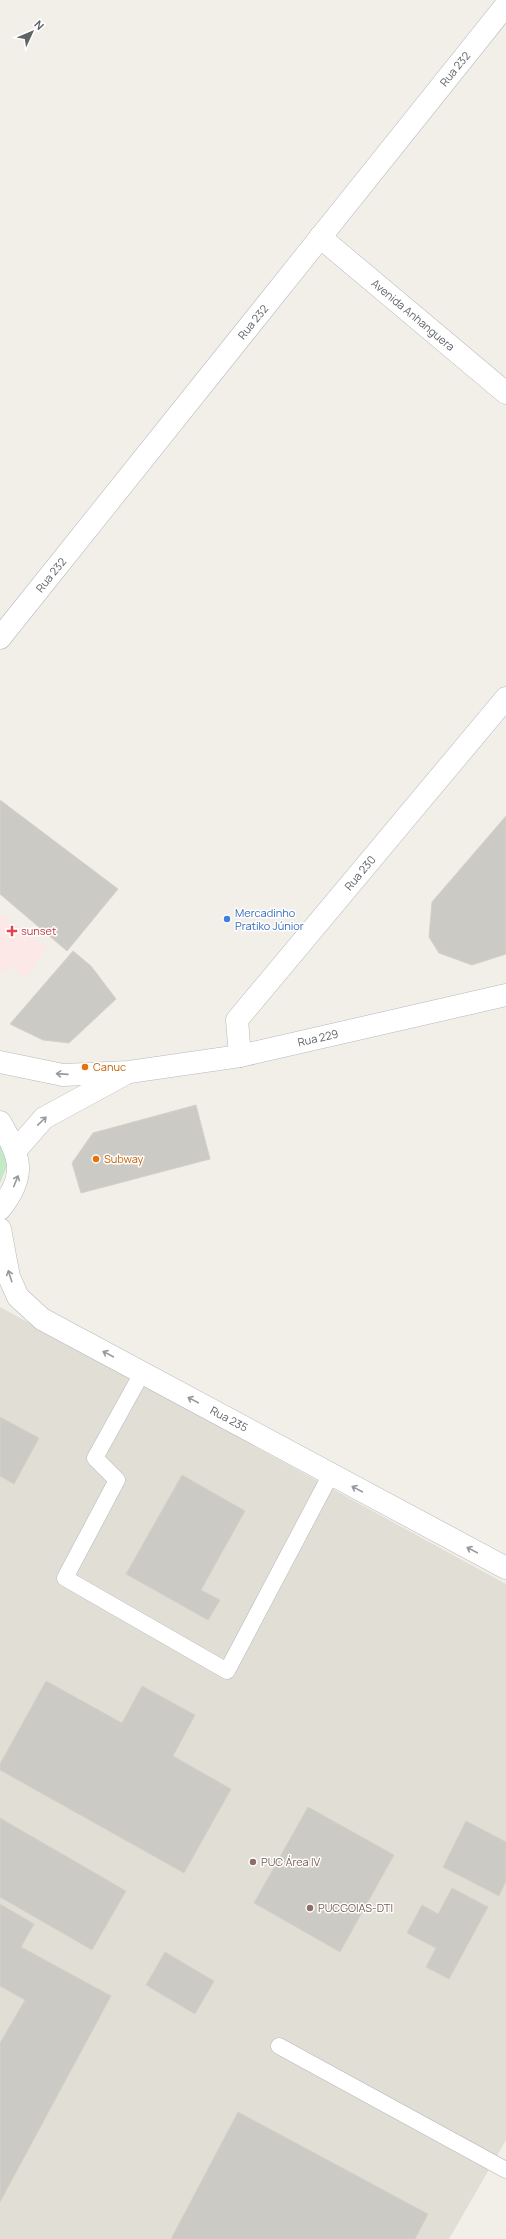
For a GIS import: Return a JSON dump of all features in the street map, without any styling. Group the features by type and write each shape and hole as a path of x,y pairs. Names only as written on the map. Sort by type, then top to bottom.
{"street":[{"name":"Rua 232","path":"0,638 506,5"},
{"name":"Avenida Anhanguera","path":"320,237 506,393"},
{"name":"Rua 230","path":"240,1056 237,1020 506,698"},
{"name":"Rua 229","path":"0,1062 63,1075 129,1072 240,1056 506,995"},
{"name":"Rua 229","path":"16,1150 44,1118 129,1072"},
{"path":"0,1122 16,1150 19,1177 7,1200 0,1208"},
{"name":"Rua 235","path":"0,1229 10,1277 18,1297 42,1319 506,1568"}],"lane":[{"path":"142,1373 96,1458 117,1480 65,1578 227,1671 331,1474"},
{"path":"279,2046 506,2170"}],"shaded area":[{"name":"sunset","path":"0,914 47,947 26,978 10,966 2,973 0,972"},
{"name":"PUC Área IV","path":"0,1307 506,1584 506,2140 449,2239 0,2239"}],"green space":[{"path":"0,1146 9,1161 0,1183"}],"building":[{"path":"0,800 118,889 67,951 0,894"},
{"path":"506,816 506,954 472,965 439,953 429,937 432,902"},
{"path":"73,951 91,966 116,999 69,1043 43,1040 10,1024"},
{"path":"196,1105 210,1159 81,1193 72,1163 93,1133"},
{"path":"0,1417 39,1438 14,1484 0,1476"},
{"path":"182,1475 245,1511 201,1590 220,1600 208,1620 126,1574"},
{"path":"46,1681 122,1723 142,1686 195,1715 173,1756 231,1789 184,1873 0,1770 0,1764"},
{"path":"308,1807 394,1855 340,1952 254,1903"},
{"path":"0,1818 126,1891 92,1950 0,1897"},
{"path":"466,1821 506,1842 506,1881 499,1896 443,1867"},
{"path":"452,1888 488,1907 449,1979 426,1967 436,1948 407,1933 422,1905 438,1914"},
{"path":"0,1904 34,1924 21,1947 111,1996 0,2202 0,2043 25,2000 0,1986"},
{"path":"165,1952 214,1981 195,2014 146,1985"},
{"path":"238,2112 428,2214 415,2239 171,2239"}],"place":[{"name":"Mercadinho Pratiko Júnior","path":"227,919"},
{"name":"sunset","path":"12,931"},
{"name":"Canuc","path":"85,1067"},
{"name":"Subway","path":"96,1159"},
{"name":"PUC Área IV","path":"253,1862"},
{"name":"PUCGOIAS-DTI","path":"310,1908"}]}
